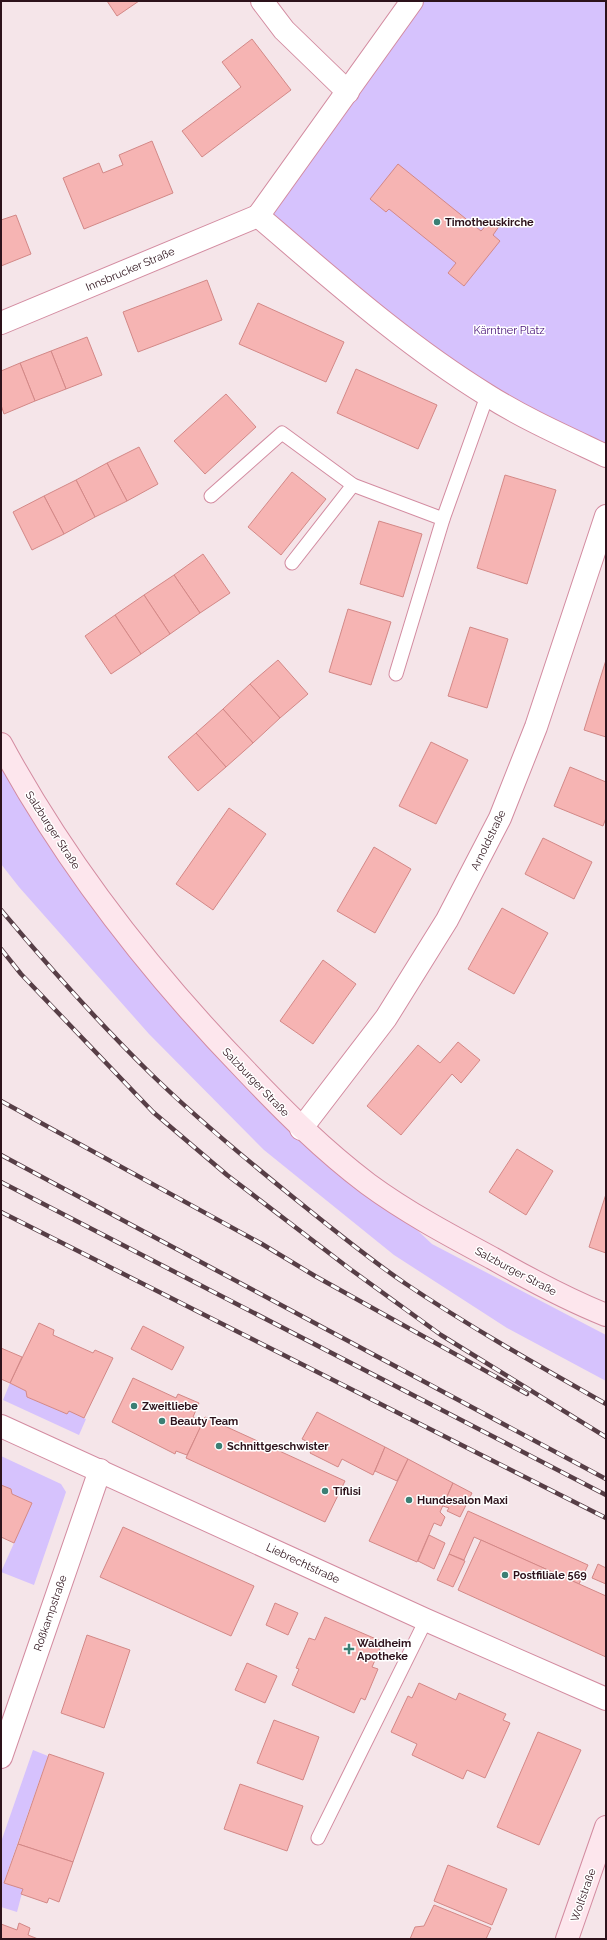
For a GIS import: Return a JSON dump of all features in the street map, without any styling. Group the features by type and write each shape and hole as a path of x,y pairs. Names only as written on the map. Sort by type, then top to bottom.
{"street":[{"path":"262,1 284,30 348,92"},
{"path":"412,1 258,216 365,308 445,368 487,396 539,424 606,456"},
{"name":"Innsbrucker Straße","path":"1,323 258,216"},
{"name":"Arnoldstraße","path":"301,1129 386,1018 447,920 500,818 536,727 606,516"},
{"name":"Salzburger Straße","path":"1,744 17,774 73,862 132,940 214,1038 301,1129 368,1184 443,1232 567,1299 606,1315"},
{"name":"Liebrechtstraße","path":"1,1426 426,1620 606,1699"},
{"name":"Roßkampstraße","path":"1,1757 100,1470"},
{"name":"Wolfstraße","path":"567,1939 606,1827"}],"lane":[{"path":"396,674 443,519 487,396"},
{"path":"211,496 282,433 353,485 443,519"},
{"path":"292,563 353,485"},
{"path":"318,1838 426,1620"}],"green space":[{"name":"Kärntner Platz","path":"412,1 606,1 606,456 487,396 258,216"},
{"path":"1,744 131,941 368,1184 432,1244 606,1335 606,1381 507,1328 394,1255 264,1150 149,1034 19,887 1,864"},
{"path":"10,1383 26,1391 27,1397 67,1414 69,1411 86,1419 79,1435 3,1400"},
{"path":"1,1456 61,1484 66,1492 34,1585 1,1572 32,1503 12,1494 11,1489 1,1485"},
{"path":"33,1750 48,1756 4,1882 23,1889 17,1912 1,1907 1,1842"}],"building":[{"path":"107,1 139,1 117,16"},
{"path":"252,39 291,90 202,157 182,131 241,87 222,62"},
{"path":"152,141 173,193 84,229 63,178 99,163 103,173 123,165 119,155"},
{"name":"Timotheuskirche","path":"398,164 481,231 492,219 500,225 493,235 500,241 464,286 448,273 456,263 389,209 386,212 370,199"},
{"path":"16,215 31,254 1,266 1,220"},
{"path":"207,280 222,320 138,352 123,312"},
{"path":"258,303 344,342 326,382 239,344"},
{"path":"87,337 102,375 66,389 51,351"},
{"path":"51,351 66,389 35,401 20,363"},
{"path":"20,363 35,401 4,414 1,405 1,371"},
{"path":"356,369 437,405 418,449 337,413"},
{"path":"226,394 256,427 205,474 174,441"},
{"path":"139,447 158,484 127,501 107,463"},
{"path":"107,463 127,501 95,517 76,480"},
{"path":"292,472 326,499 281,555 248,527"},
{"path":"505,475 556,490 527,584 477,568"},
{"path":"76,480 95,517 64,534 44,496"},
{"path":"44,496 64,534 32,550 13,512"},
{"path":"379,521 422,534 403,597 360,584"},
{"path":"203,554 230,593 200,613 174,575"},
{"path":"174,575 200,613 170,634 144,595"},
{"path":"144,595 170,634 141,654 115,615"},
{"path":"348,609 391,622 371,685 329,672"},
{"path":"115,615 141,654 111,674 85,636"},
{"path":"470,627 508,639 487,708 448,696"},
{"path":"278,660 308,694 280,718 250,684"},
{"path":"606,660 606,737 584,730"},
{"path":"250,684 280,718 253,743 223,709"},
{"path":"223,709 253,743 226,767 196,733"},
{"path":"196,733 226,767 198,791 168,757"},
{"path":"431,742 468,760 436,824 399,806"},
{"path":"570,767 606,782 606,818 603,826 554,806"},
{"path":"229,808 266,834 213,910 176,884"},
{"path":"543,838 592,862 574,899 525,874"},
{"path":"374,847 411,869 375,933 337,911"},
{"path":"502,908 548,933 514,994 468,969"},
{"path":"323,960 356,984 313,1044 280,1021"},
{"path":"458,1042 480,1060 461,1083 452,1074 401,1135 367,1106 418,1045 440,1063"},
{"path":"517,1149 553,1171 526,1215 489,1192"},
{"path":"606,1194 606,1253 589,1247"},
{"path":"39,1323 54,1330 53,1335 93,1353 95,1350 113,1358 84,1418 69,1411 67,1414 27,1397 26,1391 10,1383"},
{"path":"143,1326 184,1347 172,1370 131,1349"},
{"path":"1,1348 22,1357 10,1383 1,1379"},
{"path":"133,1378 176,1398 178,1394 199,1403 193,1417 203,1422 187,1455 176,1451 175,1454 112,1422"},
{"path":"317,1412 385,1447 373,1475 342,1459 338,1467 310,1453 314,1445 302,1439"},
{"path":"205,1417 345,1481 325,1522 186,1458"},
{"path":"385,1447 408,1459 397,1481 375,1471"},
{"path":"408,1459 453,1483 440,1512 445,1517 441,1526 434,1523 417,1562 369,1541"},
{"path":"453,1483 472,1493 460,1517 447,1511 449,1508 443,1506"},
{"path":"1,1485 11,1489 12,1494 32,1503 14,1543 1,1537"},
{"path":"468,1511 588,1565 579,1584 474,1537 464,1560 449,1554"},
{"path":"123,1527 254,1586 231,1636 100,1577"},
{"path":"429,1535 445,1543 434,1569 418,1561"},
{"path":"481,1540 606,1596 606,1657 458,1590"},
{"path":"449,1554 465,1561 453,1587 437,1580"},
{"path":"598,1564 606,1568 606,1584 592,1578"},
{"path":"275,1603 298,1613 288,1635 266,1625"},
{"path":"325,1617 383,1642 372,1667 378,1669 365,1700 361,1698 354,1713 292,1685 299,1669 296,1668 309,1638 315,1640"},
{"path":"87,1635 130,1650 104,1728 61,1713"},
{"path":"247,1663 277,1676 265,1703 235,1690"},
{"path":"419,1683 456,1700 459,1693 506,1714 503,1720 510,1723 485,1778 467,1770 463,1779 412,1755 417,1744 391,1732 408,1696 412,1698"},
{"path":"274,1720 319,1737 303,1780 257,1763"},
{"path":"538,1732 581,1750 539,1845 497,1827"},
{"path":"49,1754 104,1773 73,1862 18,1844"},
{"path":"240,1784 303,1806 287,1851 224,1829"},
{"path":"18,1844 73,1862 59,1902 49,1898 47,1903 21,1894 23,1889 4,1883"},
{"path":"448,1865 507,1889 492,1925 434,1901"},
{"path":"434,1905 491,1928 486,1939 410,1939 415,1927 424,1926"},
{"path":"19,1923 30,1928 28,1935 38,1939 1,1939 1,1924 17,1930"}],"railway":[{"path":"1,910 73,993 130,1053 186,1107 261,1171 352,1244 406,1284 480,1331 606,1404"},
{"path":"1,949 21,974 153,1112 227,1175 350,1269 441,1335 606,1437"},
{"path":"1,1101 262,1244 315,1276 527,1394"},
{"path":"1,1155 606,1479"},
{"path":"1,1182 606,1495"},
{"path":"1,1212 606,1518"}],"place":[{"name":"Timotheuskirche","path":"437,222"},
{"name":"Zweitliebe","path":"134,1406"},
{"name":"Beauty Team","path":"162,1421"},
{"name":"Schnittgeschwister","path":"219,1446"},
{"name":"Tiflisi","path":"325,1491"},
{"name":"Hundesalon Maxi","path":"409,1500"},
{"name":"Postfiliale 569","path":"505,1575"},
{"name":"Waldheim Apotheke","path":"349,1649"}]}
